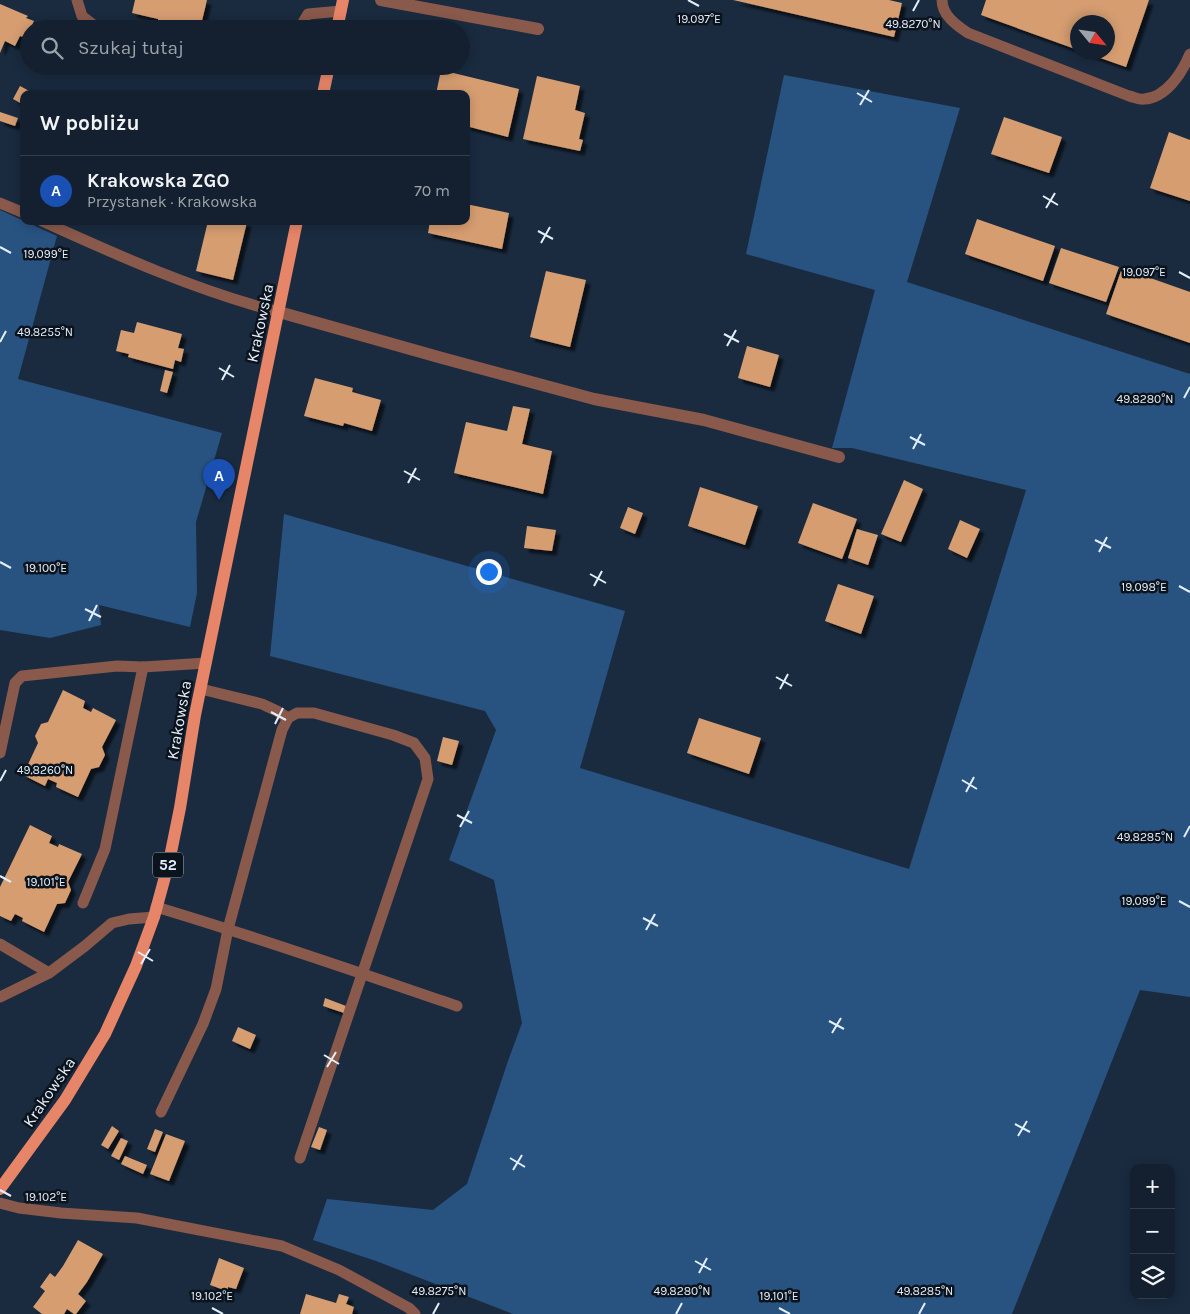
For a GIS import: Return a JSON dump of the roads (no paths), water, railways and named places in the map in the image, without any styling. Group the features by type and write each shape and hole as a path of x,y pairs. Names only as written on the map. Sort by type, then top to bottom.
{"main road":[{"path":"339,20 342,6"},
{"path":"324,90 327,75"},
{"name":"Krakowska","path":"0,1189 65,1100 105,1034 136,966 155,912 169,862 200,689 296,225"}],"street":[{"path":"381,0 538,29"},
{"path":"279,312 594,399 704,420 839,457"}],"lane":[{"path":"77,0 82,16 87,20"},
{"path":"942,0 942,4 952,22 968,33 1143,100 1158,95 1171,84 1186,65 1190,54"},
{"path":"304,20 308,14 342,6"},
{"path":"0,203 20,211"},
{"path":"51,225 132,262 246,304 279,312"},
{"path":"0,752 15,683 22,676 117,666 206,663"},
{"path":"83,903 105,849 143,666"},
{"path":"200,689 262,704 288,718"},
{"path":"161,1112 204,1024 216,989 228,929 282,730 288,718 297,713 314,713 393,735 414,743 425,758 428,780 300,1158"},
{"path":"0,996 49,973 86,946 112,923 155,912 228,929 457,1006"},
{"path":"0,944 49,973"},
{"path":"0,1202 19,1208 61,1213 138,1218 282,1246 339,1270 409,1308 415,1314"}],"place":[{"name":"Krakowska ZGO","path":"219,500"}]}
